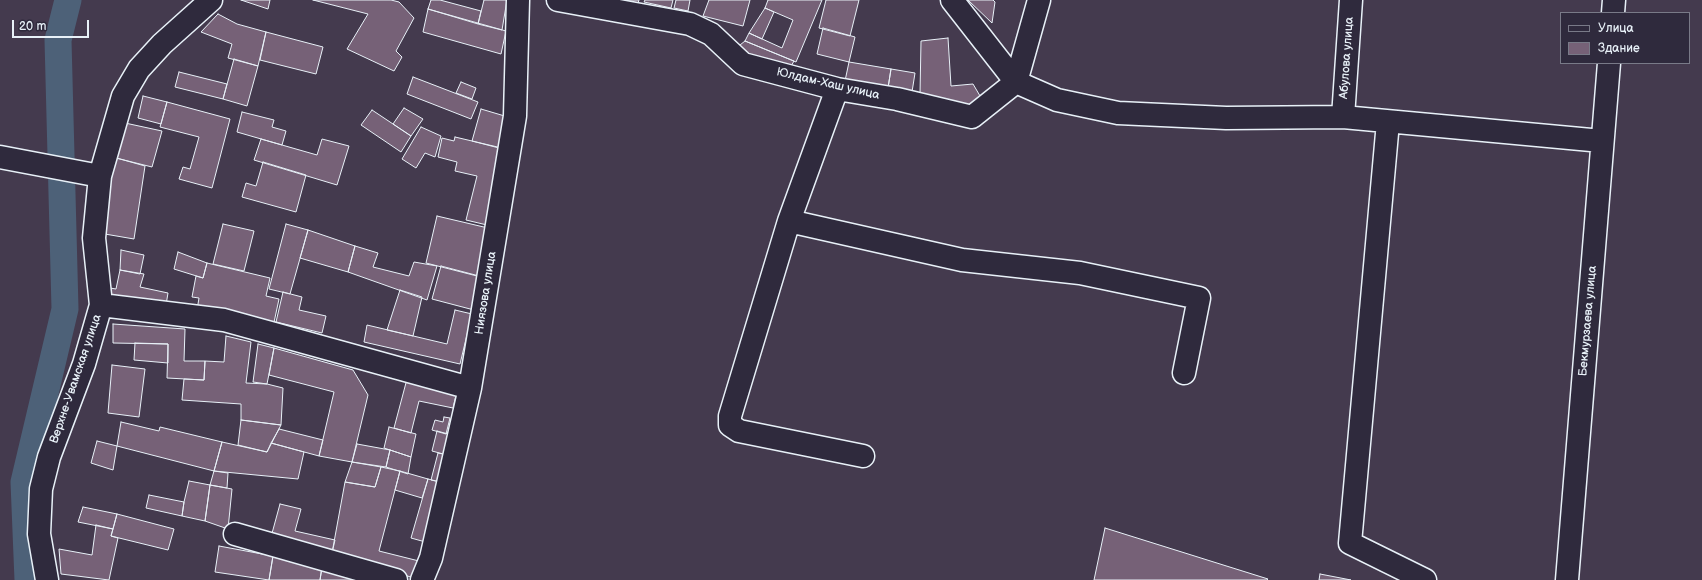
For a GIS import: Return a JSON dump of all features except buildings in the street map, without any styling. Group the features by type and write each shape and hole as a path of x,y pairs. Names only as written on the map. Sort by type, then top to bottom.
{"street":[{"name":"Верхне-Увамская улица","path":"47,580 39,534 41,489 49,457 84,364 101,305 94,238 91,175 123,96 139,69 162,44 211,0"},
{"name":"Ниязова улица","path":"422,580 431,558 470,388 515,116 518,0"},
{"name":"Юлдам-Хаш улица","path":"558,0 690,24 711,34 743,64 837,89 897,99 972,117 1016,82"},
{"path":"952,0 1016,82 1057,100 1118,113 1226,118 1343,117 1602,141"},
{"path":"1016,82 1039,0"},
{"name":"Абулова улица","path":"1343,117 1351,0"},
{"path":"1613,12 1614,0"},
{"name":"Бекмурзаева улица","path":"1567,580 1609,64"},
{"path":"837,89 789,221 730,416 730,425 739,431 863,456"},
{"path":"1388,122 1350,543 1425,580"},
{"path":"10,159 91,175"},
{"path":"789,221 962,260 1080,273 1199,298 1184,373"},
{"path":"101,305 224,320 470,388"},
{"path":"234,534 396,580"}],"waterway":[{"path":"28,580 24,482 65,309 58,40 68,0"}]}
